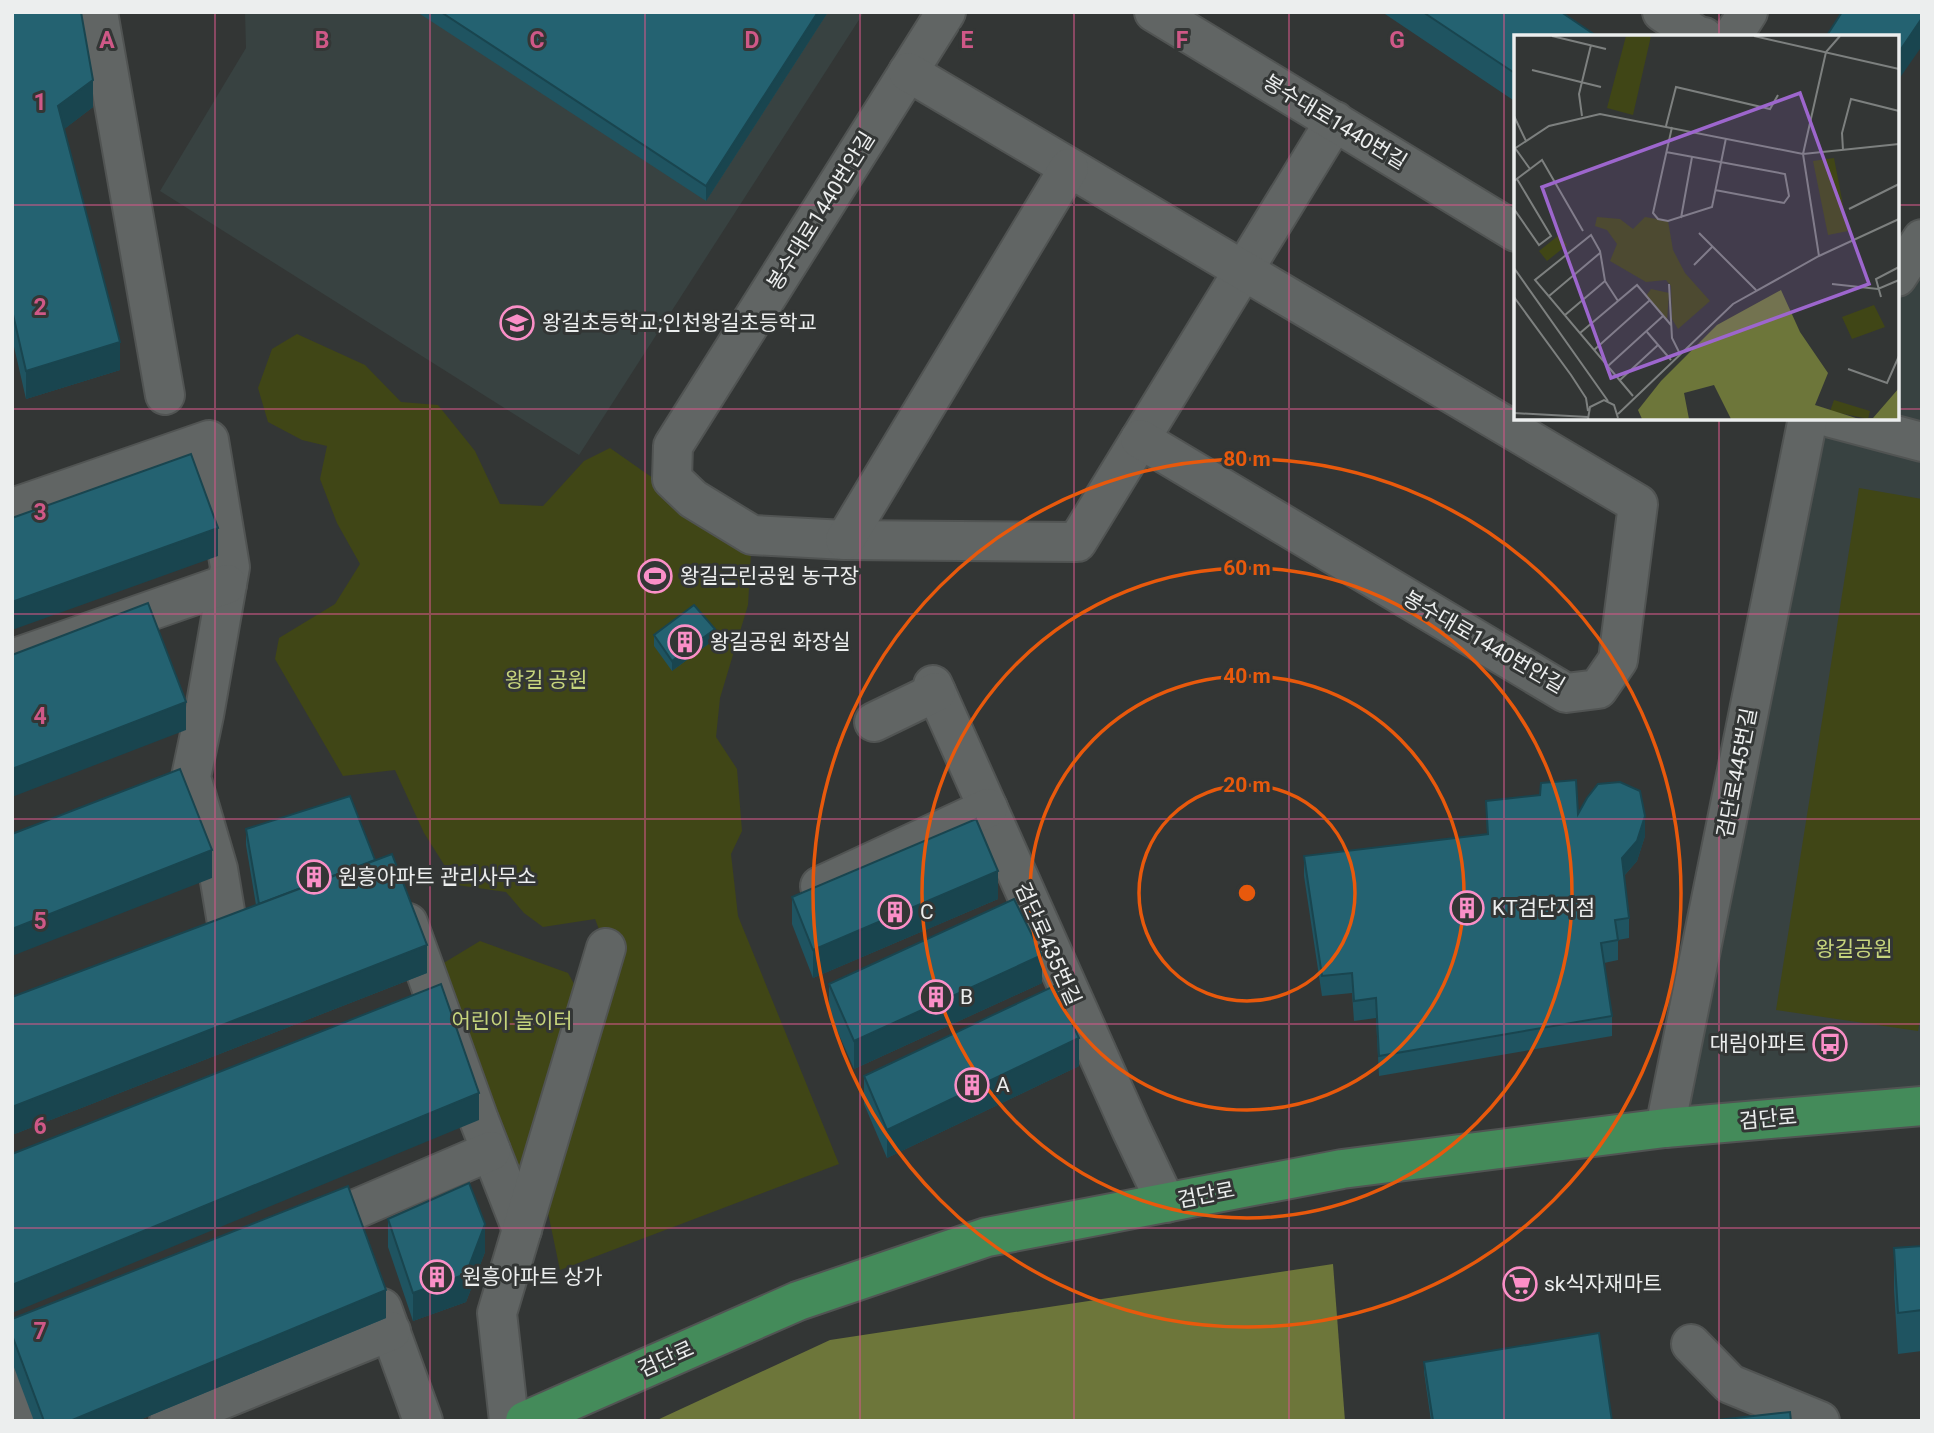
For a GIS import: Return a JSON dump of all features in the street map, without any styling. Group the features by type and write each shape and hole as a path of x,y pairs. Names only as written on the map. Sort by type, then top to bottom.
{"main road":[{"name":"검단로","path":"525,1421 798,1301 987,1237 1342,1169 1665,1128 1922,1106"}],"street":[{"path":"98,12 165,395"},
{"name":"봉수대로1440번안길","path":"946,12 673,446 672,478 692,499 752,535 845,540 1077,542 1335,121"},
{"name":"봉수대로1440번길","path":"1154,12 1514,231"},
{"path":"1662,12 1696,35"},
{"path":"1733,35 1748,12"},
{"name":"봉수대로1440번안길","path":"908,72 1638,504 1618,660 1598,689 1566,694 1140,439"},
{"path":"845,540 1069,168"},
{"path":"1899,274 1922,239"},
{"name":"검단로445번길","path":"1665,1128 1808,420"},
{"path":"1839,420 1922,442"},
{"path":"12,508 209,440 230,568 204,715 178,782 218,869 231,941"},
{"path":"12,659 227,584"},
{"name":"검단로435번길","path":"874,722 934,689 1166,1203"},
{"path":"820,886 988,808"},
{"path":"397,894 428,1017 491,1151 522,1230"},
{"path":"509,1421 497,1313 606,948"},
{"path":"270,1244 352,1227 491,1151"},
{"path":"372,1279 423,1421"},
{"path":"169,1421 391,1331"},
{"path":"1691,1344 1730,1384 1820,1421"},
{"path":"21,1349 34,1421"}],"shaded area":[{"name":"왕길초등학교;인천왕길초등학교","path":"245,12 864,12 579,455 160,191 246,48"},
{"path":"1922,239 1922,1105 1665,1128 1808,420 1899,420 1899,274"}],"green space":[{"name":"왕길 공원","path":"297,334 365,365 401,402 438,405 475,451 500,504 543,506 584,461 610,448 650,476 752,535 748,605 720,698 716,737 737,769 742,831 731,854 738,916 839,1164 560,1270 543,1189 616,973 595,919 543,927 524,913 506,892 457,885 424,833 395,770 343,776 275,659 279,638 335,604 360,564 337,523 320,479 327,446 302,440 268,422 258,388 272,349"},
{"name":"왕길공원","path":"1859,488 1922,499 1922,1010 1918,1031 1776,1010"},
{"name":"어린이 놀이터","path":"480,941 568,973 588,1009 508,1194 427,973"},
{"path":"1333,1264 1345,1421 655,1421 830,1340"}],"building":[{"path":"12,12 81,12 93,80 58,106 120,342 26,371 12,310"},
{"path":"441,12 818,12 706,186"},
{"path":"1423,12 1561,12 1595,35 1514,35 1514,73"},
{"path":"1842,12 1922,12 1922,18 1899,52 1899,35 1827,35"},
{"path":"191,454 218,528 12,602 12,518"},
{"path":"148,603 186,702 12,769 12,655"},
{"name":"왕길공원 화장실","path":"694,605 715,629 672,661 654,635"},
{"path":"180,769 212,850 12,929 12,834"},
{"name":"KT검단지점","path":"1576,780 1578,814 1598,784 1620,782 1640,791 1645,816 1637,841 1622,858 1629,918 1615,920 1618,940 1601,943 1612,1016 1379,1056 1376,998 1354,1001 1352,973 1322,976 1304,856 1488,834 1486,801 1540,795 1541,783"},
{"name":"원흥아파트 관리사무소","path":"350,796 375,860 259,904 246,829"},
{"path":"976,819 998,871 813,950 792,897"},
{"path":"392,854 427,945 12,1107 12,997"},
{"path":"1014,899 1042,955 854,1041 829,984"},
{"path":"441,984 479,1093 12,1285 12,1154"},
{"path":"1054,986 1079,1038 887,1130 864,1076"},
{"name":"원흥아파트 상가","path":"469,1183 485,1224 466,1274 413,1293 388,1219"},
{"path":"348,1186 386,1290 70,1421 44,1421 12,1335 12,1319"},
{"path":"1922,1246 1922,1310 1898,1313 1894,1248"},
{"path":"1599,1333 1612,1421 1433,1421 1424,1362"},
{"path":"1790,1412 1791,1421 1709,1421"}],"place":[{"name":"왕길초등학교;인천왕길초등학교","path":"517,323"},
{"name":"왕길근린공원 농구장","path":"655,576"},
{"name":"왕길공원 화장실","path":"685,642"},
{"name":"원흥아파트 관리사무소","path":"314,877"},
{"name":"KT검단지점","path":"1467,908"},
{"name":"C","path":"895,912"},
{"name":"B","path":"936,997"},
{"name":"대림아파트","path":"1830,1044"},
{"name":"A","path":"972,1085"},
{"name":"원흥아파트 상가","path":"437,1277"},
{"name":"sk식자재마트","path":"1520,1284"}]}
